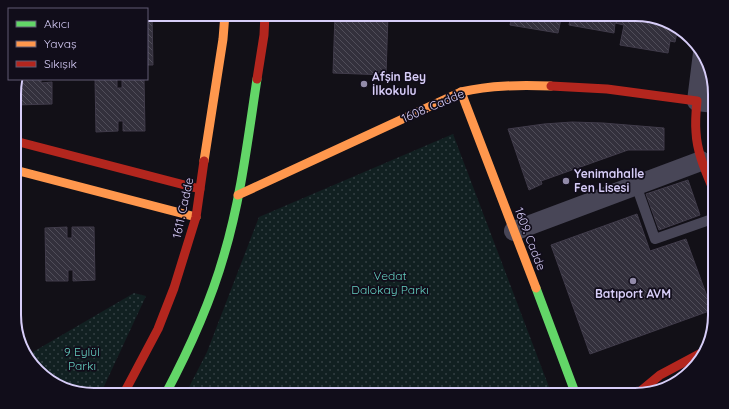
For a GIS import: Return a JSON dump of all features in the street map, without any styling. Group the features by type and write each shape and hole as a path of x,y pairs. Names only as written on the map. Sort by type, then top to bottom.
{"street":[{"name":"1611. Cadde","path":"127,388 158,329 174,288 196,217 224,21"},
{"path":"170,388 210,297 223,257 238,195 264,35 265,21"},
{"path":"704,71 706,102 696,131 701,161 708,178"},
{"name":"1608. Cadde","path":"238,195 461,92 504,86 529,85 607,89 706,102"},
{"name":"1609. Cadde","path":"461,92 573,388"},
{"path":"21,143 200,189"},
{"path":"514,231 701,161"},
{"path":"21,172 196,217"},
{"path":"645,387 653,379 666,371 694,357"}],"lane":[{"path":"636,185 655,239 708,220"}],"green space":[{"name":"Vedat Dalokay Parkı","path":"453,134 549,388 189,388 207,352 259,217"},
{"name":"9 Eylül Parkı","path":"134,293 146,296 103,388 85,387 66,382 42,367 32,353"}],"building":[{"path":"148,21 152,21 153,65 148,65"},
{"path":"335,21 388,21 386,75 333,73"},
{"path":"511,21 561,21 558,33 510,25"},
{"path":"570,21 635,21 654,24 677,34 675,42 670,41 668,53 620,45 624,25 615,23 614,33 569,25"},
{"path":"23,80 41,80 41,83 52,82 52,104 21,105"},
{"path":"95,80 117,80 117,88 122,88 122,80 144,80 145,131 123,131 123,121 118,121 118,131 96,132"},
{"path":"572,122 664,128 664,150 628,150 541,181 542,184 529,190 508,129"},
{"path":"688,180 700,215 659,230 646,194"},
{"name":"Batıport AVM","path":"637,214 650,251 686,239 708,299 708,311 590,354 551,245"},
{"path":"67,227 67,238 72,238 72,227 94,227 95,280 73,281 73,270 68,270 68,281 46,281 45,228"}],"traffic: fast":[{"path":"168,388 198,326 224,255 240,190 257,79"},
{"path":"536,288 573,388"}],"traffic: slow":[{"path":"204,161 224,21"},
{"path":"238,195 461,92 506,86 551,86"},
{"path":"461,92 536,288"},
{"path":"21,172 196,217"}],"traffic: jam":[{"path":"257,79 265,21"},
{"path":"551,86 607,89 697,101 696,124 698,148 708,176"},
{"path":"21,143 200,189"},
{"path":"127,388 158,329 174,288 196,217 204,161"},
{"path":"646,387 660,375 694,357"}],"place":[{"name":"Afşin Bey İlkokulu","path":"364,84"},
{"name":"Yenimahalle Fen Lisesi","path":"566,181"},
{"name":"Batıport AVM","path":"633,281"}]}
